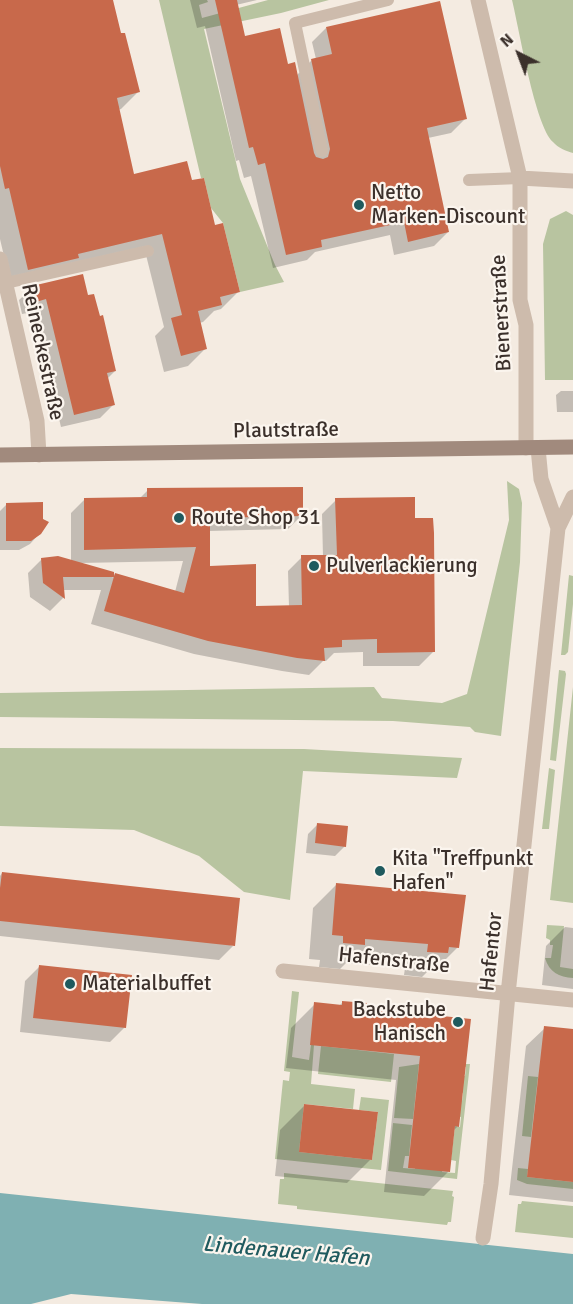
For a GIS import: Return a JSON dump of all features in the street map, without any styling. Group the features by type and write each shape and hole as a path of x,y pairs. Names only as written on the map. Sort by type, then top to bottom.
{"main road":[{"name":"Plautstraße","path":"0,455 573,447"}],"street":[{"name":"Bienerstraße","path":"478,0 520,178 520,300 526,325 532,448"},
{"path":"520,178 573,181"},
{"name":"Reineckestraße","path":"0,259 37,421 39,455"},
{"name":"Hafentor","path":"532,448 558,528"},
{"name":"Hafentor","path":"483,1238 492,1174 508,994 558,528 573,497"},
{"name":"Hafenstraße","path":"283,971 573,1000"}],"lane":[{"path":"322,151 295,23 388,0"},
{"path":"469,180 520,178"},
{"path":"6,283 148,251"}],"green space":[{"path":"159,0 207,0 208,2 199,5 202,18 268,0 329,0 281,13 204,29 240,179 284,282 240,292 223,223 211,208 204,178 201,178"},
{"path":"512,0 573,0 573,153 560,148 553,142 540,117 528,76"},
{"path":"566,211 573,215 573,380 545,380 543,244 550,219"},
{"path":"507,481 519,489 522,503 520,562 501,736 475,732 470,727 393,721 0,717 0,693 374,687 382,698 442,703 467,694 509,520"},
{"path":"569,575 573,576 573,604 568,652 561,655"},
{"path":"559,670 565,671 566,674 556,761 550,760"},
{"path":"573,687 573,903 550,900"},
{"path":"0,748 304,749 462,758 457,778 303,771 290,900 244,892 199,856 134,830 0,826"},
{"path":"549,768 555,770 549,829 542,829"},
{"path":"547,925 564,926 560,967 573,969 573,978 555,973 547,963 545,958 551,958 553,945 550,945 550,940 546,938"},
{"path":"292,991 299,992 292,1057 309,1060 311,1045 314,1045 311,1084 355,1089 353,1109 304,1104 299,1152 372,1160 378,1112 359,1110 361,1097 389,1100 381,1170 275,1159 283,1080 289,1081 290,1072 284,1071"},
{"path":"321,1046 394,1054 391,1082 318,1074"},
{"path":"419,1064 413,1119 394,1118 399,1067"},
{"path":"461,1064 470,1064 457,1179 388,1171 393,1123 412,1125 409,1156 405,1156 403,1168 415,1169 415,1164 443,1167 442,1172 455,1173 456,1161 451,1160 455,1126 460,1127 461,1117 456,1116 457,1101 462,1101 463,1093 458,1092 460,1076 465,1076 466,1067"},
{"path":"528,1076 538,1077 531,1137 522,1136"},
{"path":"518,1168 528,1169 527,1177 573,1182 573,1189 527,1184 517,1180"},
{"path":"284,1173 453,1191 451,1222 447,1225 297,1209 297,1206 278,1204 280,1179 284,1179"},
{"path":"522,1201 573,1206 573,1238 515,1232 518,1204"}],"water":[{"name":"Lindenauer Hafen","path":"0,1193 573,1254 573,1304 202,1304 71,1294 31,1304 0,1304"}],"building":[{"path":"0,0 113,0 121,33 125,33 140,92 117,98 134,174 187,161 192,180 204,178 215,225 223,223 240,292 220,297 222,305 198,311 207,349 181,356 171,318 182,315 162,234 78,254 79,258 28,270 9,188 5,189 0,166"},
{"path":"215,0 237,0 245,36 280,28 288,64 295,62 314,153 316,157 323,159 328,157 330,149 311,59 332,54 326,27 440,1 467,119 427,128 449,232 408,242 404,222 321,240 322,247 286,255 265,163 258,165 253,147 249,148"},
{"path":"83,274 88,295 94,294 100,316 103,315 116,371 107,373 115,405 74,415 46,299 36,302 32,286"},
{"path":"303,487 303,516 210,518 210,566 256,564 256,606 302,605 301,555 337,555 335,498 415,497 415,518 433,518 435,652 377,653 377,639 342,640 342,647 324,648 325,661 297,658 208,641 104,611 115,573 184,593 196,547 84,550 84,498 147,497 147,488"},
{"path":"43,502 43,519 49,522 41,534 31,541 6,541 6,503"},
{"path":"58,556 114,572 114,577 63,577 65,599 43,583 41,558"},
{"path":"317,823 348,826 346,847 315,843"},
{"path":"2,872 240,898 235,946 0,921"},
{"path":"336,883 466,895 459,948 449,947 448,953 427,952 428,944 365,939 365,945 343,943 343,936 332,935"},
{"path":"39,965 132,975 126,1028 33,1018"},
{"path":"342,1001 367,1003 366,1008 471,1019 459,1127 455,1126 450,1172 408,1168 420,1056 310,1045 314,1002 342,1005"},
{"path":"544,1026 573,1029 573,1182 527,1177"},
{"path":"304,1104 378,1112 372,1160 299,1152"}],"place":[{"name":"Netto Marken-Discount","path":"359,205"},
{"name":"Route Shop 31","path":"179,518"},
{"name":"Pulverlackierung","path":"314,566"},
{"name":"Kita \"Treffpunkt Hafen\"","path":"380,871"},
{"name":"Materialbuffet","path":"70,984"},
{"name":"Backstube Hanisch","path":"458,1022"}]}
